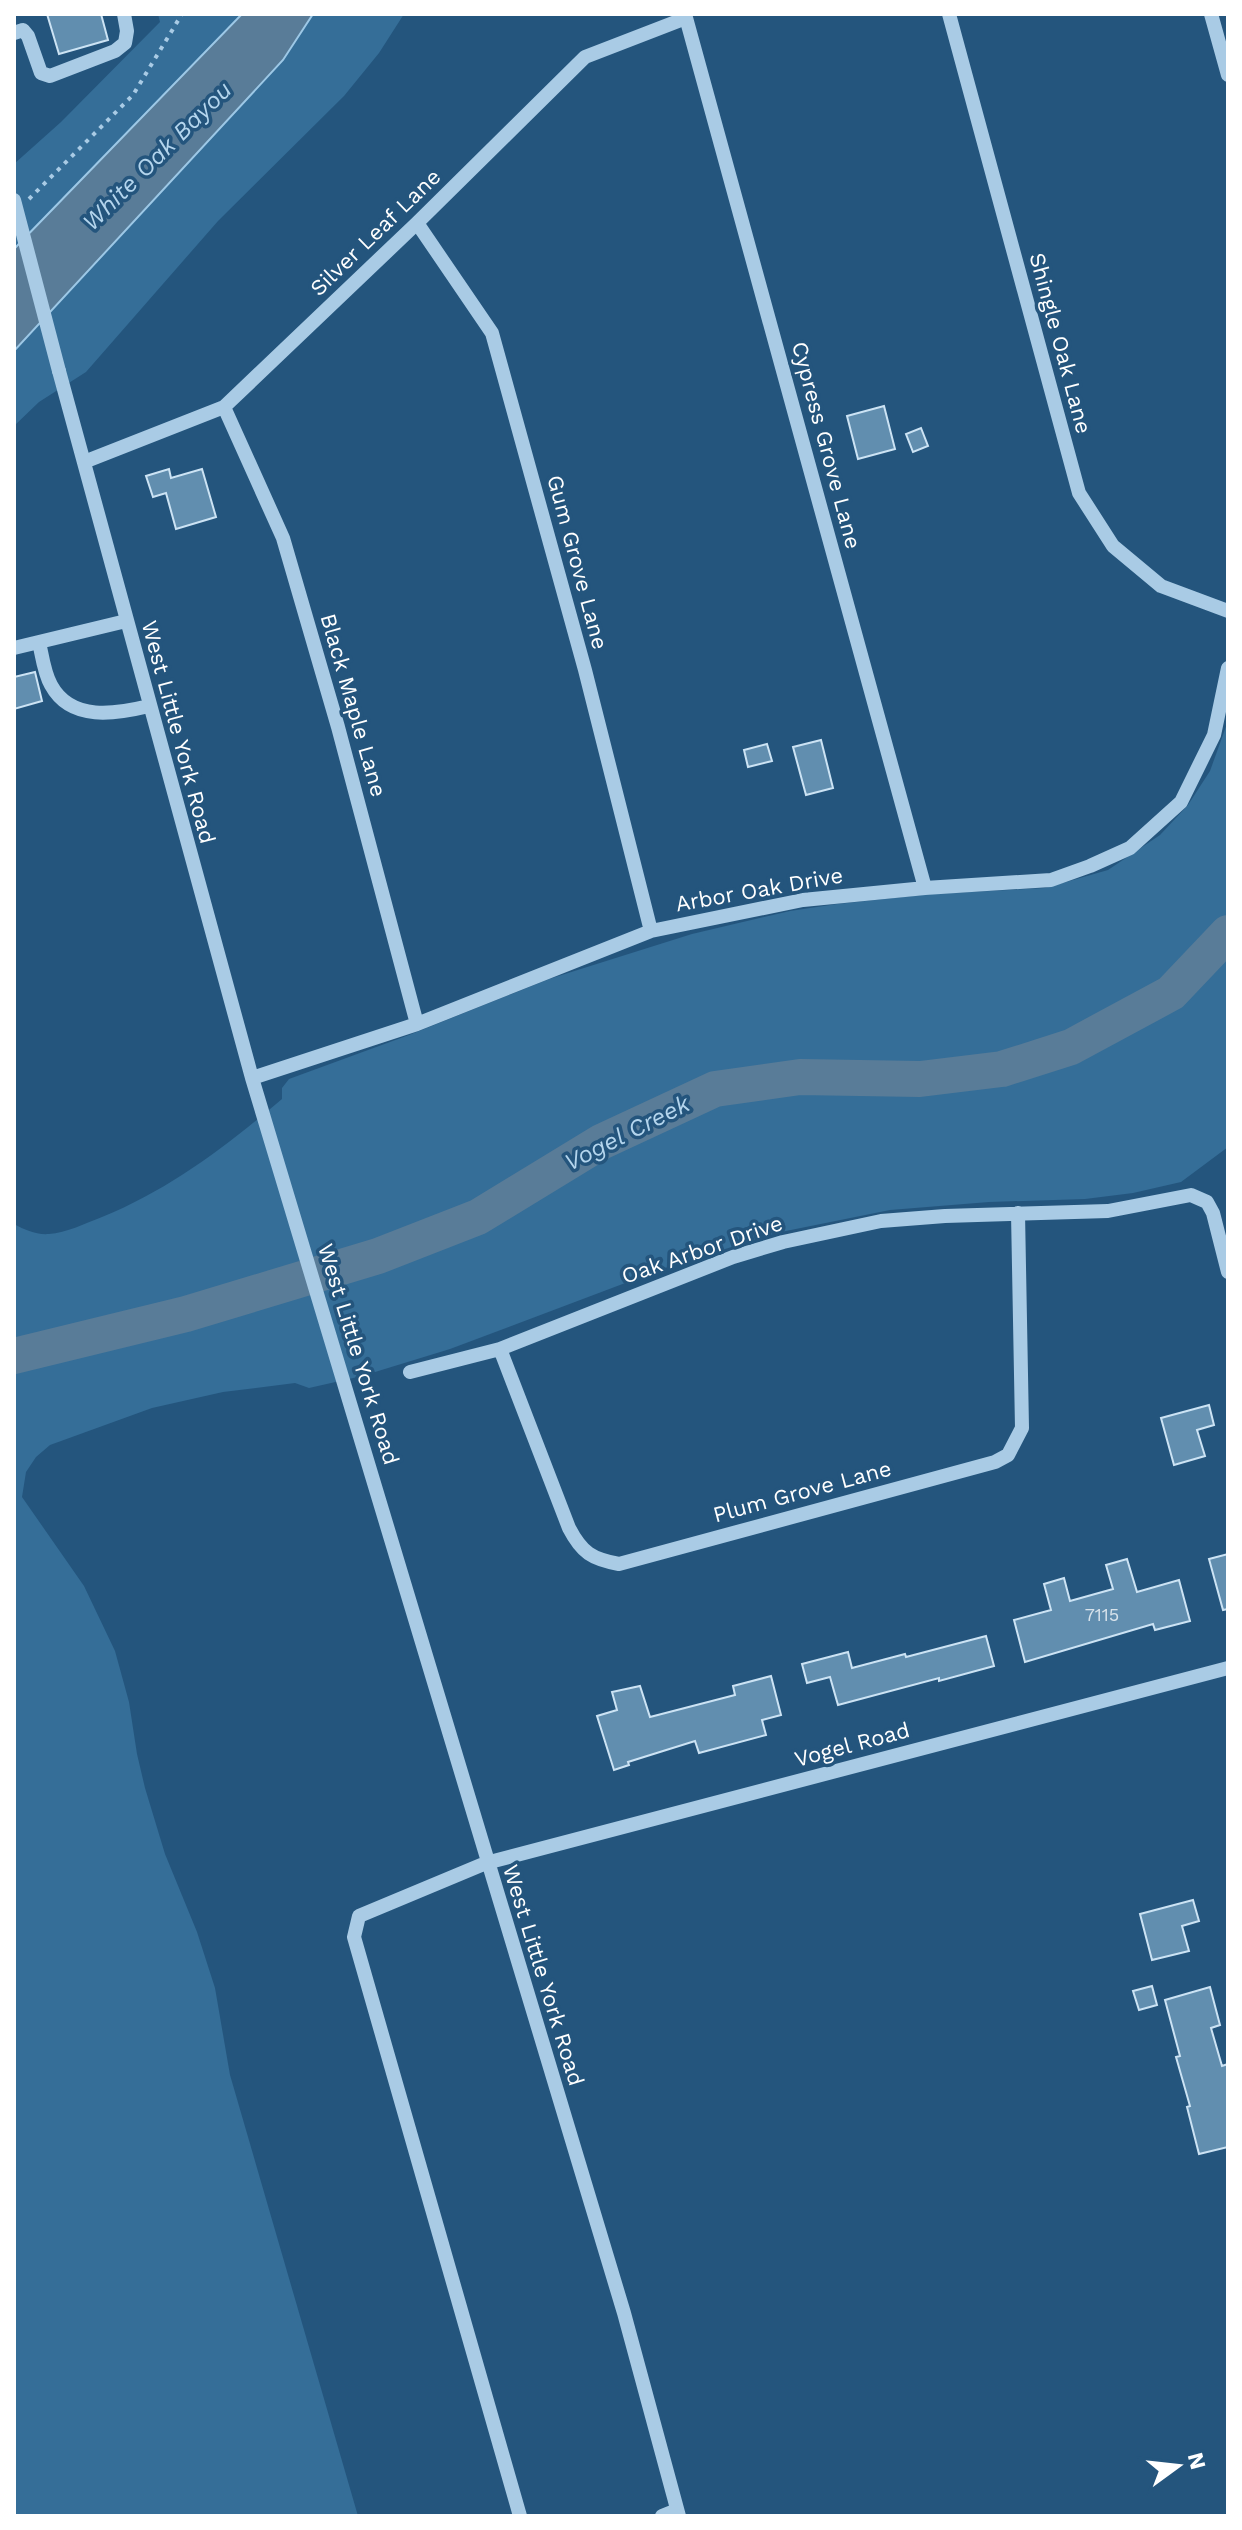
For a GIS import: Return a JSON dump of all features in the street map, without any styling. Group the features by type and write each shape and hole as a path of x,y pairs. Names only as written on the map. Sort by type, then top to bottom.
{"street":[{"path":"14,33 23,30 41,73 50,76 115,51 125,43 127,31 124,14"},
{"name":"Shingle Oak Lane","path":"949,14 1079,493 1113,546 1161,586 1228,611"},
{"path":"1211,14 1228,75"},
{"name":"Silver Leaf Lane","path":"84,462 224,407 585,57 686,16"},
{"name":"Cypress Grove Lane","path":"686,16 925,888"},
{"name":"West Little York Road","path":"19,202 59,371 252,1078 619,2298 678,2513"},
{"name":"Gum Grove Lane","path":"417,223 492,333 585,670 651,931"},
{"name":"Black Maple Lane","path":"224,407 283,538 338,727 417,1024"},
{"path":"14,648 126,621"},
{"path":"39,642 51,685 71,705 102,714 149,706"},
{"name":"Arbor Oak Drive","path":"252,1078 417,1024 651,931 803,900 1051,880 1130,848 1181,802 1214,735 1228,668"},
{"name":"Oak Arbor Drive","path":"410,1372 500,1349 733,1257 783,1242 881,1221 1108,1211 1191,1195 1207,1202 1228,1272"},
{"name":"Plum Grove Lane","path":"500,1349 578,1545 596,1559 619,1564 995,1462 1008,1455 1022,1428 1018,1213"},
{"name":"Vogel Road","path":"520,2516 354,1937 359,1916 486,1863 1228,1668"},
{"path":"662,2516 678,2513"}],"path":[{"path":"19,202 133,95 182,14"}],"shaded area":[{"path":"158,14 404,14 379,53 344,96 218,221 86,372 39,402 14,426 14,164 61,122 160,22"},
{"path":"1228,721 1228,1147 1181,1182 1133,1193 1085,1199 989,1202 890,1210 776,1233 665,1268 450,1349 362,1376 309,1388 295,1383 223,1392 152,1408 50,1445 36,1457 26,1472 22,1497 84,1586 115,1651 129,1702 145,1788 165,1854 197,1932 215,1988 230,2075 358,2516 14,2516 14,1224 35,1233 56,1233 127,1206 175,1180 240,1133 282,1099 282,1088 289,1079 549,979 692,934 790,911 932,894 1045,888 1108,870 1160,835 1188,805 1210,771"}],"water":[{"name":"White Oak Bayou","path":"242,14 313,14 283,60 14,351 14,249"}],"building":[{"path":"47,14 101,14 108,40 59,54"},
{"path":"884,406 895,449 858,459 847,416"},
{"path":"921,428 928,446 913,452 906,434"},
{"path":"169,469 171,478 202,469 216,517 176,529 166,493 153,497 146,476"},
{"path":"35,672 42,701 14,709 14,677"},
{"path":"821,740 833,788 806,795 793,747"},
{"path":"767,744 772,761 748,767 744,750"},
{"path":"1209,1405 1214,1425 1197,1430 1205,1456 1174,1465 1161,1418"},
{"path":"1228,1554 1228,1609 1223,1610 1209,1559"},
{"path":"1127,1559 1137,1592 1179,1580 1190,1621 1155,1630 1153,1624 1025,1662 1014,1620 1051,1610 1044,1584 1064,1578 1070,1601 1113,1589 1106,1565"},
{"path":"986,1636 994,1666 838,1705 830,1677 807,1683 802,1664 848,1652 852,1668"},
{"path":"771,1676 781,1715 762,1720 766,1735 699,1753 695,1741 628,1762 629,1765 614,1770 597,1716 617,1710 612,1692 640,1686 650,1717 735,1695 733,1686"},
{"path":"1193,1900 1199,1921 1182,1926 1189,1951 1152,1960 1140,1914"},
{"path":"1152,1986 1157,2005 1139,2010 1133,1991"},
{"path":"1210,1987 1220,2025 1211,2028 1222,2066 1228,2064 1228,2147 1199,2154 1176,2057 1180,2056 1165,2000"}],"waterway":[{"name":"Vogel Creek","path":"14,1356 186,1314 378,1256 478,1217 601,1142 715,1089 800,1077 920,1079 1002,1069 1071,1047 1171,993 1228,933"}]}
